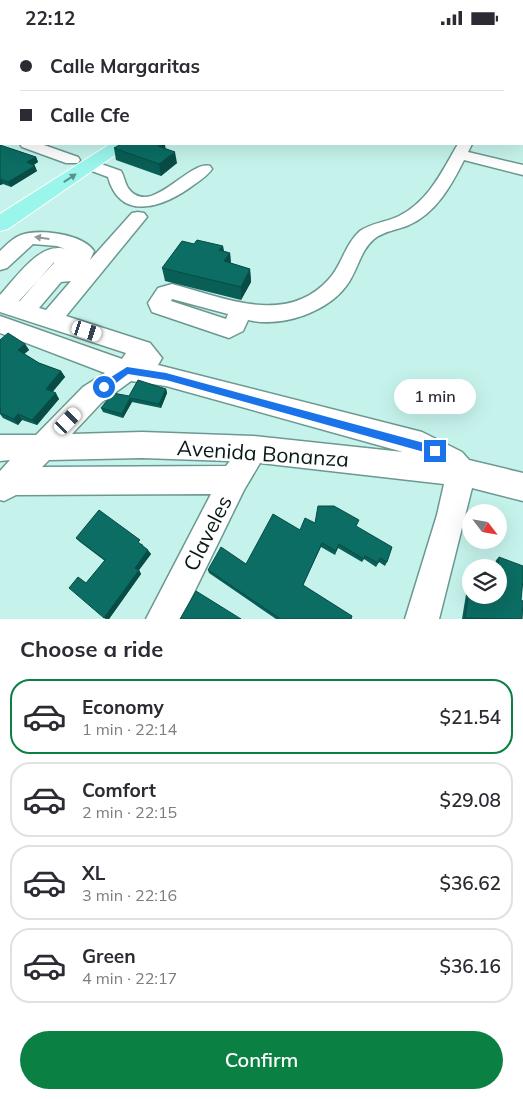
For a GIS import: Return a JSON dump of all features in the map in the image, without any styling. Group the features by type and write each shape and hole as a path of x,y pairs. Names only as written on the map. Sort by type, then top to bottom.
{"main road":[{"path":"0,224 81,162 97,145"},
{"path":"0,205 81,162 120,145"}],"street":[{"path":"30,145 115,174 121,191 126,196 149,202 179,189 204,169"},
{"path":"241,311 271,315 304,305 325,295 340,281 359,244 368,234 402,222 423,211 432,202 462,149 523,170"},
{"path":"50,320 138,217"},
{"path":"0,263 26,239 33,237 72,243 84,251 82,258 74,268 7,311"},
{"path":"7,311 46,258 58,253 68,257 45,288"},
{"path":"7,311 50,320 142,349 166,376"},
{"path":"7,311 127,371 166,376 422,445 452,461 461,472 452,515 422,619"},
{"path":"5,486 92,395 127,371 142,349"},
{"name":"Avenida Bonanza","path":"0,448 142,445 254,449 461,472 523,487"},
{"name":"Claveles","path":"162,619 234,479 254,449"},
{"path":"5,486 234,479"}],"building":[{"path":"0,145 36,157 27,162 35,166 8,182 0,179"},
{"path":"119,145 160,145 158,146 175,152 159,164 114,148"},
{"path":"197,240 223,246 219,250 230,253 224,261 250,269 241,287 162,268 182,241 194,244"},
{"path":"8,333 25,344 18,350 39,363 61,371 46,389 56,393 32,420 18,414 14,419 0,413 0,340"},
{"path":"138,380 166,389 159,404 130,398 122,414 101,408 113,393 129,396"},
{"path":"318,506 334,506 359,520 356,526 392,547 387,562 380,558 378,563 365,556 364,559 339,544 336,551 322,543 303,585 352,616 351,619 278,619 208,570 221,547 246,564 273,514 300,530 305,518 315,523"},
{"path":"99,510 140,540 138,542 148,550 135,568 139,570 104,618 69,588 78,577 86,583 105,560 76,538"},
{"path":"507,560 523,566 522,619 465,618 467,604 507,604"},
{"path":"196,591 241,619 180,619"}],"route":[{"path":"104,387 127,371 166,376 422,445 435,451"}]}
